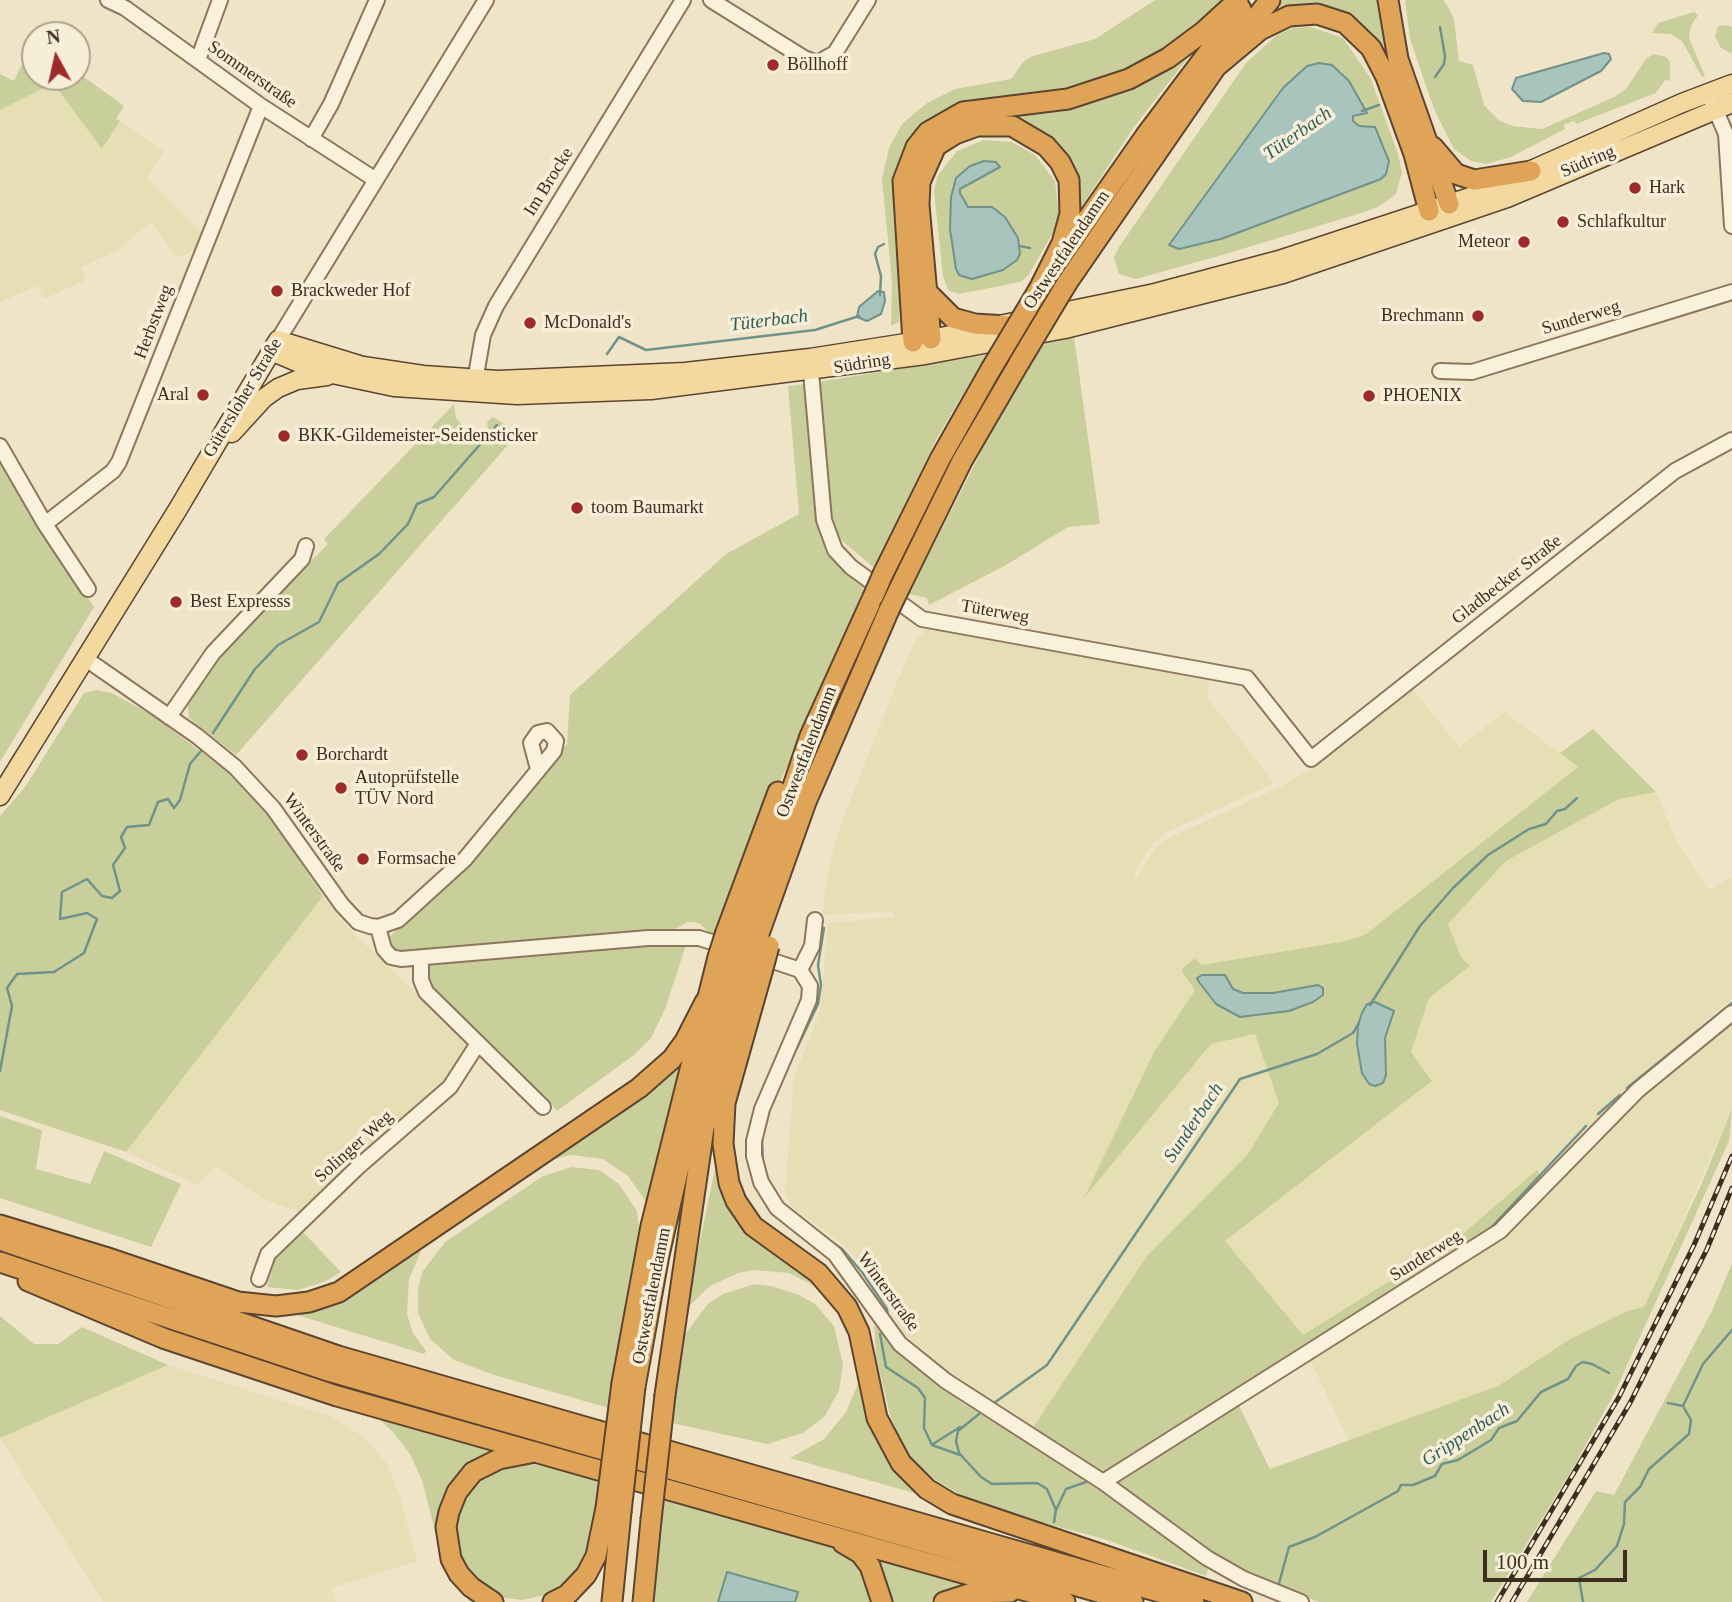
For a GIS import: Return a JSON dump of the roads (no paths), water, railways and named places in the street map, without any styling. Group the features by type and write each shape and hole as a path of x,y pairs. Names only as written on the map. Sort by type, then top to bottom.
{"highway":[{"path":"923,345 903,181 913,155 928,132 963,112 1068,99 1129,79 1168,58 1203,32 1238,0"},
{"name":"Ostwestfalendamm","path":"748,940 777,793 810,736 883,575 940,459 1039,289 1146,135 1248,0"},
{"name":"Ostwestfalendamm","path":"629,1385 690,1119 748,940 889,610 962,461 1018,363 1068,283 1216,67 1270,0"},
{"path":"1388,0 1398,59 1423,132 1440,212"},
{"path":"1216,67 1260,30 1289,16 1317,14 1345,23 1371,48 1386,77 1413,154 1440,212"},
{"path":"923,345 926,291 919,205 920,182 926,163 936,146 955,134 977,126 1000,124 1031,134 1060,162 1069,180 1072,197 1068,228 1039,289"},
{"path":"1423,132 1445,165 1466,177 1483,180 1531,171"},
{"path":"926,291 953,318 975,324 1007,326"},
{"path":"748,940 740,965 725,1103 724,1166 736,1200 753,1226 818,1273 847,1307 859,1332 871,1395 883,1430 901,1463 927,1489 952,1504 1242,1602"},
{"path":"0,1225 105,1256 238,1302 276,1306 339,1292 639,1088 672,1059 685,1041 705,1002 740,965"},
{"name":"Ostwestfalendamm","path":"643,1602 665,1395 704,1128 740,965"},
{"path":"612,1602 613,1510 650,1226 705,1002"},
{"path":"0,1240 338,1356 1194,1602"},
{"path":"0,1263 84,1307 163,1338 337,1396 1058,1600"},
{"path":"0,1263 325,1370 1133,1602"},
{"path":"493,1602 458,1574 451,1559 446,1527 449,1512 457,1492 473,1472 499,1459 538,1452"},
{"path":"553,1602 567,1595 586,1575 613,1510"},
{"path":"813,1530 860,1553 877,1579 882,1602"},
{"path":"944,1602 972,1593 995,1590 1058,1600"}],"main road":[{"name":"Südring","path":"274,345 363,366 474,387 685,372 923,345 1016,339 1160,307 1283,274 1440,212 1718,90"},
{"name":"Südring","path":"274,345 295,363 341,377 394,387 650,390 811,372 1214,278 1440,212 1518,194 1724,106"},
{"name":"Gütersloher Straße","path":"0,796 86,659 274,345"},
{"path":"206,461 264,398 278,388 319,376 341,377"}],"street":[{"name":"Sommerstraße","path":"108,0 261,106 376,180"},
{"path":"198,60 220,0"},
{"path":"311,139 331,103 377,0"},
{"name":"Gütersloher Straße","path":"274,345 486,0"},
{"name":"Im Brocke","path":"474,387 483,335 496,306 683,0"},
{"path":"711,0 804,58 817,63 835,53 868,0"},
{"path":"1718,90 1724,106 1732,226"},
{"name":"Herbstweg","path":"45,524 113,471 119,462 261,106"},
{"path":"1729,177 1732,156"},
{"name":"Sunderweg","path":"1440,371 1472,372 1732,292"},
{"name":"Tüterweg","path":"811,372 824,520 832,544 851,567 922,619 1247,678 1311,759"},
{"name":"Gladbecker Straße","path":"1311,759 1675,471 1732,440"},
{"path":"0,446 45,524 88,589"},
{"path":"169,717 213,653 302,559 306,547"},
{"name":"Winterstraße","path":"86,659 223,757 273,808 342,905 358,922 378,927"},
{"path":"538,769 465,859 402,917 378,927 381,943 391,957 421,958 685,937 712,942 800,970 812,946 815,920"},
{"path":"421,958 421,980 425,992 543,1107"},
{"name":"Winterstraße","path":"800,970 810,986 809,1000 762,1109 754,1140 756,1168 768,1197 792,1223 817,1239 847,1267 886,1325 915,1357 980,1405 1103,1482 1225,1570 1301,1602"},
{"name":"Sunderweg","path":"1103,1482 1500,1231 1638,1090 1732,1013"},
{"name":"Solinger Weg","path":"258,1279 268,1254 358,1167 450,1087 477,1045"}],"water":[{"path":"1604,53 1609,54 1611,59 1601,71 1541,102 1523,101 1512,89 1516,78"},
{"path":"1319,63 1332,65 1349,81 1367,113 1353,116 1353,121 1359,126 1375,127 1389,161 1386,174 1381,179 1221,239 1179,249 1169,245 1283,88 1307,66"},
{"path":"984,161 996,162 1000,167 960,189 960,193 968,207 992,207 1005,217 1018,238 1020,254 1017,260 1003,270 972,279 959,275 956,269 950,229 951,197 956,178 970,166"},
{"path":"878,291 884,292 885,301 881,314 867,321 857,317 859,307"},
{"path":"1202,975 1225,975 1233,989 1243,993 1273,993 1318,985 1323,988 1323,995 1289,1011 1240,1017 1216,1004 1197,978"},
{"path":"1375,1002 1394,1011 1385,1038 1386,1075 1383,1083 1375,1086 1369,1084 1362,1073 1357,1044 1362,1013 1367,1004"},
{"path":"727,1572 798,1592 795,1602 718,1602"}],"waterway":[{"name":"Tüterbach","path":"1435,77 1444,64 1445,56 1440,27"},
{"name":"Tüterbach","path":"1362,111 1379,105"},
{"name":"Tüterbach","path":"880,295 881,276 875,254 878,247 884,244"},
{"name":"Tüterbach","path":"1019,246 1030,248"},
{"name":"Tüterbach","path":"607,354 619,337 646,350 815,330 859,316"},
{"name":"Tüterbach","path":"213,733 255,669 278,645 319,622 338,583 379,554 408,524 417,504 434,497 497,425"},
{"name":"Tüterbach","path":"0,1071 12,1006 7,988 17,974 54,972 84,953 97,919 87,913 60,919 62,892 87,879 102,896 112,898 120,891 113,865 125,848 121,837 127,827 149,825 158,802 168,799 174,808 180,800 190,764 201,751"},
{"name":"Sunderbach","path":"1370,1005 1420,926 1453,888 1488,855 1529,829 1546,824 1557,811 1565,809 1577,798"},
{"path":"785,1073 818,1004 821,985 818,965 824,928"},
{"name":"Sunderbach","path":"1627,1088 1732,1003"},
{"name":"Sunderbach","path":"994,1403 1047,1365 1240,1079 1317,1054 1353,1033 1359,1023"},
{"name":"Sunderbach","path":"1598,1114 1620,1095"},
{"name":"Sunderbach","path":"1488,1231 1586,1126"},
{"path":"762,1139 763,1163"},
{"path":"826,1238 842,1249 862,1272 887,1309 888,1316"},
{"name":"Grippenbach","path":"1668,1403 1683,1406 1703,1364 1732,1330"},
{"path":"880,1334 886,1367 918,1388 925,1398 924,1428 932,1445 960,1455"},
{"name":"Grippenbach","path":"1278,1587 1289,1547 1315,1537 1398,1491 1401,1485 1413,1485 1435,1476 1442,1464 1458,1460 1491,1440 1499,1428 1517,1421 1541,1392 1568,1379 1576,1366 1583,1362 1609,1373"},
{"path":"1583,1602 1579,1578 1595,1570 1617,1546 1624,1524 1625,1502 1640,1487 1649,1469 1689,1434 1691,1420 1683,1406"},
{"name":"Sunderbach","path":"979,1414 958,1431 956,1441 959,1453 981,1477 992,1484 1037,1483 1047,1489 1056,1510 1054,1522"},
{"path":"933,1444 960,1427"},
{"name":"Sunderbach","path":"1104,1473 1130,1457"},
{"name":"Sunderbach","path":"1056,1510 1066,1489 1089,1481"}],"railway":[{"path":"1497,1602 1619,1397 1694,1245 1732,1156"},
{"path":"1512,1602 1630,1403 1707,1249 1732,1188"}],"place":[{"name":"Böllhoff","path":"773,65"},
{"name":"Hark","path":"1635,188"},
{"name":"Schlafkultur","path":"1563,222"},
{"name":"Meteor","path":"1524,242"},
{"name":"Brackweder Hof","path":"277,291"},
{"name":"Brechmann","path":"1478,316"},
{"name":"McDonald's","path":"530,323"},
{"name":"Aral","path":"203,395"},
{"name":"PHOENIX","path":"1369,396"},
{"name":"BKK-Gildemeister-Seidensticker","path":"284,436"},
{"name":"toom Baumarkt","path":"577,508"},
{"name":"Best Expresss","path":"176,602"},
{"name":"Borchardt","path":"302,755"},
{"name":"Autoprüfstelle TÜV Nord","path":"341,788"},
{"name":"Formsache","path":"363,859"}]}
